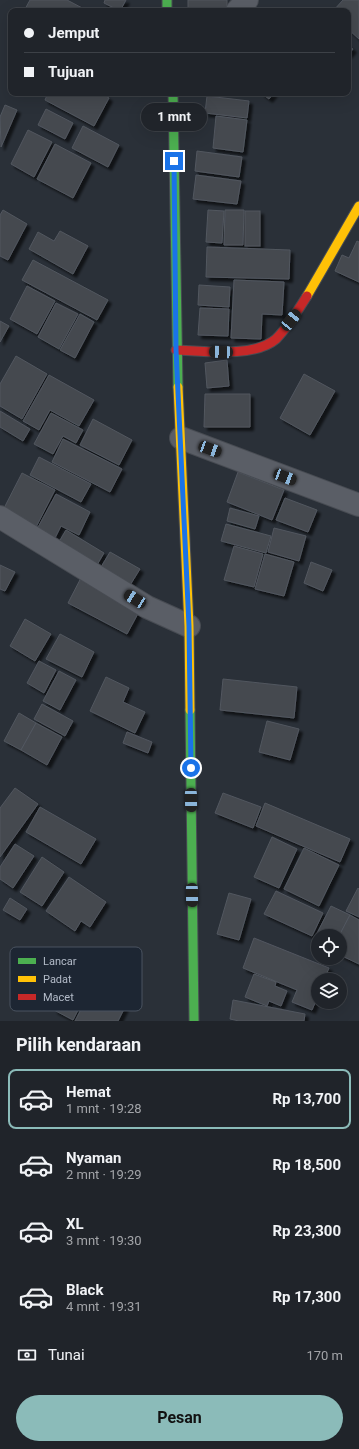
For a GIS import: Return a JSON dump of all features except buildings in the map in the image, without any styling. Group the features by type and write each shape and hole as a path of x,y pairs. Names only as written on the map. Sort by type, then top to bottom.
{"main road":[{"path":"174,96 176,350 189,626 194,1021"},
{"path":"176,350 236,352 274,340 299,309 341,241 359,206"}],"street":[{"path":"240,8 247,0"},
{"path":"181,438 359,505"},
{"path":"0,517 147,606 189,626"}],"traffic: fast":[{"path":"167,0 167,8"},
{"path":"173,96 178,387"},
{"path":"190,710 194,1021"}],"traffic: slow":[{"path":"307,296 359,206"},
{"path":"178,387 189,626 190,710"}],"traffic: jam":[{"path":"176,350 228,352 255,349 266,345 276,339 285,329 307,296"}],"route":[{"path":"174,161 176,350 189,626 191,768"}]}
